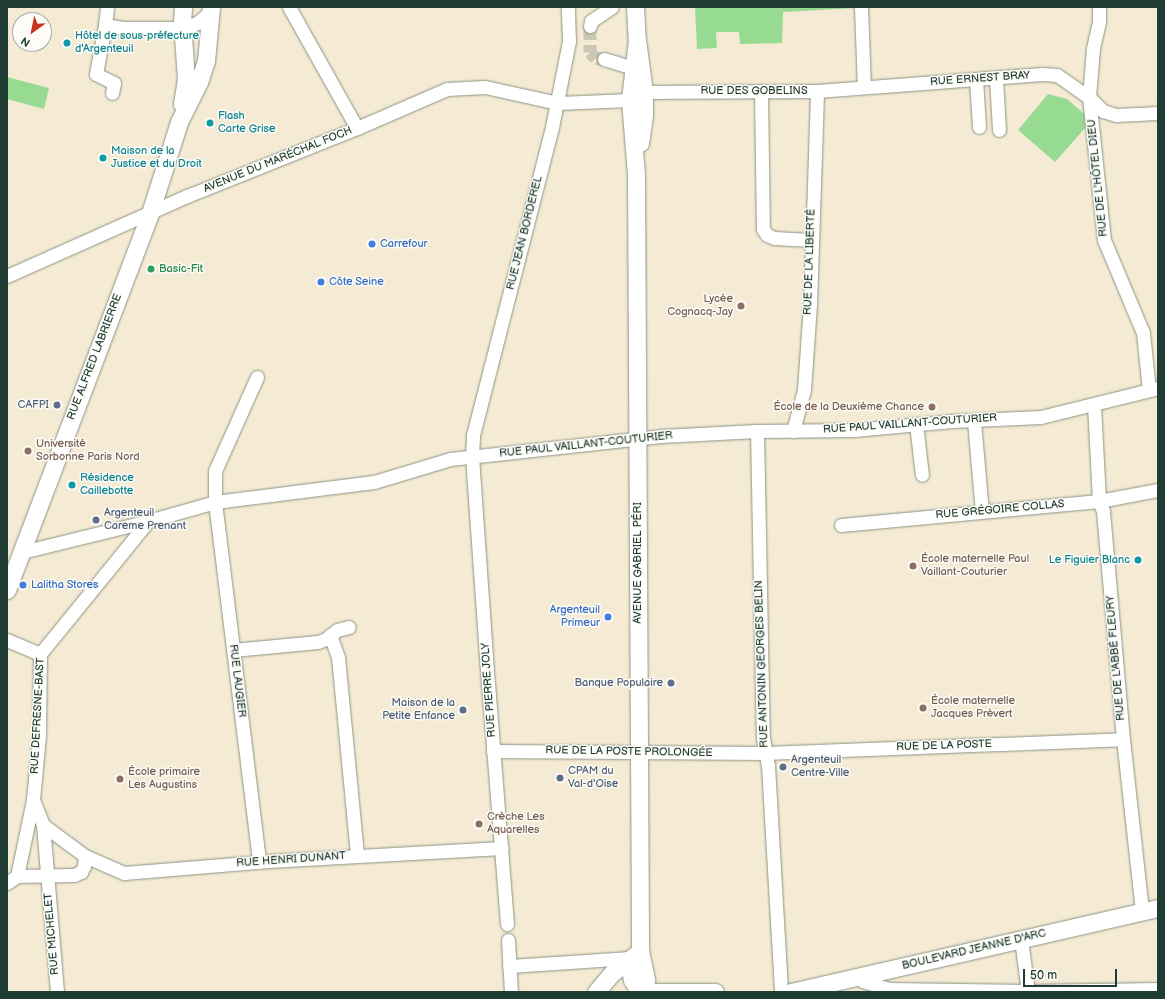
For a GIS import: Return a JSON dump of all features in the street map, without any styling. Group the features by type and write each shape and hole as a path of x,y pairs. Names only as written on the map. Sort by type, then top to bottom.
{"main road":[{"name":"RUE ALFRED LABRIERRE","path":"7,590 15,554 150,212 179,122 186,79 182,7"},
{"name":"AVENUE GABRIEL PÉRI","path":"636,7 637,96"},
{"name":"RUE ALFRED LABRIERRE","path":"179,122 199,82 206,61 210,9"},
{"name":"AVENUE GABRIEL PÉRI","path":"637,40 633,68 637,96 644,115 636,175 638,752 635,955 631,974 632,980 640,992"},
{"name":"BOULEVARD JEANNE D'ARC","path":"791,992 1150,910"},
{"path":"596,992 612,973 635,955"},
{"path":"640,992 715,992"}],"street":[{"path":"107,7 96,74 114,83 112,94"},
{"path":"289,7 357,128"},
{"name":"RUE JEAN BORDEREL","path":"472,456 473,435 558,103 569,40 568,7"},
{"path":"590,26 591,21 612,7"},
{"path":"860,7 864,87"},
{"name":"RUE DE L'HÔTEL DIEU","path":"1099,7 1099,22 1093,49 1090,97 1104,240 1143,333 1154,389"},
{"path":"105,25 158,29 182,28 197,23 210,9"},
{"path":"604,59 633,68"},
{"name":"RUE ERNEST BRAY","path":"864,87 1057,75 1090,97 1103,111 1116,114 1158,113"},
{"path":"996,78 999,130"},
{"path":"976,79 979,127"},
{"name":"AVENUE DU MARÉCHAL FOCH","path":"7,276 150,212 357,128 447,89 485,87 558,103"},
{"name":"RUE DES GOBELINS","path":"558,103 637,96 761,91 817,91 864,87"},
{"path":"761,91 763,229 767,235 774,238 811,240"},
{"name":"RUE DE LA LIBERTÉ","path":"793,431 804,390 810,305 817,91"},
{"name":"RUE LAUGIER","path":"257,377 215,471 215,502 259,861"},
{"name":"RUE PAUL VAILLANT-COUTURIER","path":"15,554 148,521 215,502 374,482 450,459 637,438 757,431 854,430 916,424 1042,417 1154,389"},
{"name":"RUE DE L'ABBÉ FLEURY","path":"1094,404 1099,501 1104,510 1123,739 1150,910"},
{"path":"974,421 982,512"},
{"path":"916,424 922,475"},
{"name":"RUE ANTONIN GEORGES BELIN","path":"757,431 763,738 768,765 781,992"},
{"name":"RUE PIERRE JOLY","path":"472,456 507,924"},
{"name":"RUE GRÉGOIRE COLLAS","path":"841,525 1099,501 1158,490"},
{"name":"RUE DEFRESNE-BAST","path":"85,856 84,866 81,872 74,875 47,875 12,880 33,800 39,735 40,654 148,521"},
{"path":"233,650 318,642 337,630 349,627"},
{"path":"330,635 338,657 357,856"},
{"path":"7,640 40,654"},
{"name":"RUE DE LA POSTE","path":"765,753 1123,739"},
{"name":"RUE DE LA POSTE PROLONGÉE","path":"493,751 765,753"},
{"name":"RUE MICHELET","path":"33,800 42,825 57,992"},
{"name":"RUE HENRI DUNANT","path":"42,825 85,856 124,873 259,861 502,848"},
{"path":"1021,939 1028,992"},
{"path":"508,940 511,992"},
{"path":"509,966 635,955"},
{"path":"860,977 863,981 890,989 1028,992 1158,989"}],"green space":[{"path":"695,7 857,8 783,12 782,43 740,44 739,32 716,32 717,48 697,49"},
{"path":"7,77 49,88 44,109 7,99"},
{"path":"1048,94 1067,99 1084,114 1086,127 1055,162 1018,130"}],"tunnel":[{"path":"590,26 590,52 596,58 604,59"}],"place":[{"name":"Hôtel de sous-préfecture d'Argenteuil","path":"67,43"},
{"name":"Flash Carte Grise","path":"210,123"},
{"name":"Maison de la Justice et du Droit","path":"103,158"},
{"name":"Carrefour","path":"372,244"},
{"name":"Basic-Fit","path":"151,269"},
{"name":"Côte Seine","path":"321,282"},
{"name":"Lycée Cognacq-Jay","path":"741,306"},
{"name":"CAFPI","path":"57,405"},
{"name":"École de la Deuxième Chance","path":"932,407"},
{"name":"Université Sorbonne Paris Nord","path":"28,451"},
{"name":"Résidence Caillebotte","path":"72,485"},
{"name":"Argenteuil Careme Prenant","path":"96,520"},
{"name":"Le Figuier Blanc","path":"1138,560"},
{"name":"École maternelle Paul Vaillant-Couturier","path":"913,566"},
{"name":"Lalitha Stores","path":"23,585"},
{"name":"Argenteuil Primeur","path":"608,617"},
{"name":"Banque Populaire","path":"671,683"},
{"name":"École maternelle Jacques Prévert","path":"923,708"},
{"name":"Maison de la Petite Enfance","path":"463,710"},
{"name":"Argenteuil Centre-Ville","path":"783,767"},
{"name":"CPAM du Val-d'Oise","path":"560,778"},
{"name":"École primaire Les Augustins","path":"120,779"},
{"name":"Crèche Les Aquarelles","path":"479,824"}]}
